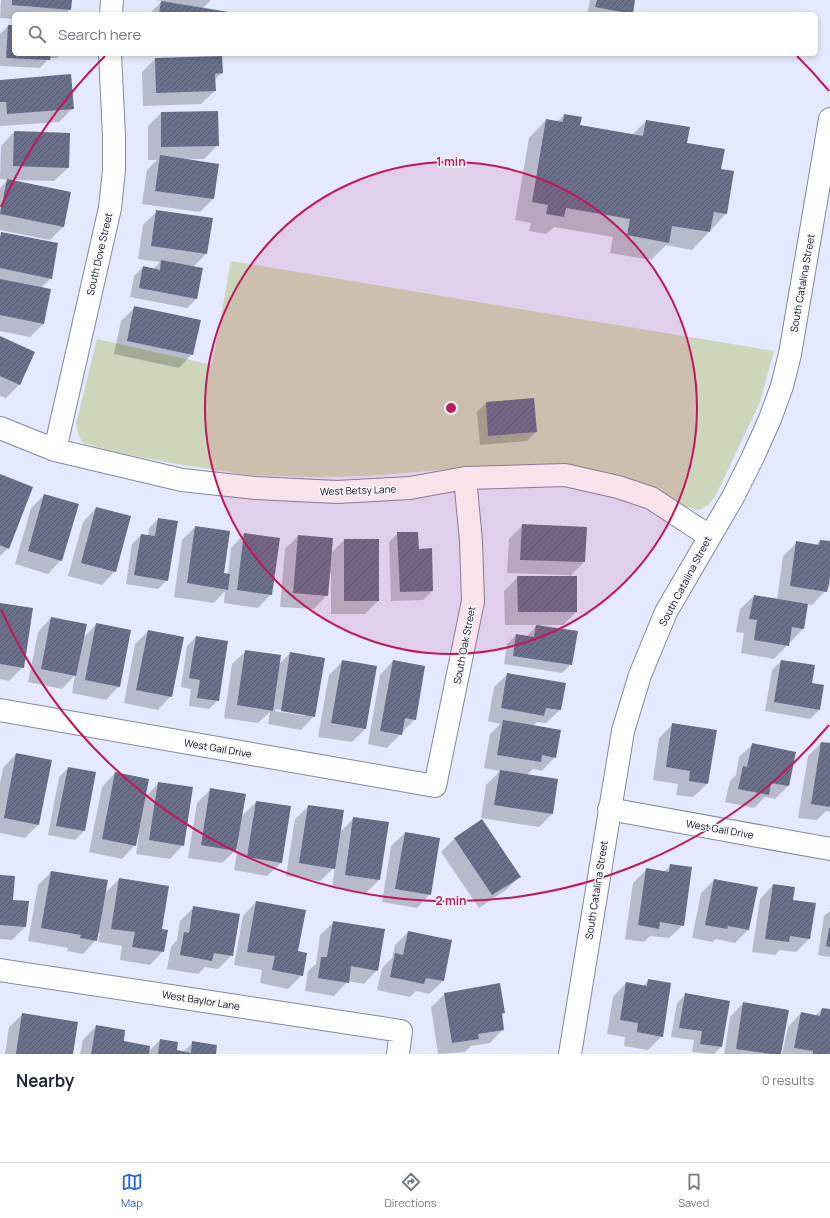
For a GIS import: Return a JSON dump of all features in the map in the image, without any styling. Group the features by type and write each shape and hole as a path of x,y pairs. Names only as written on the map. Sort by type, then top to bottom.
{"street":[{"path":"111,12 112,0"},
{"name":"South Dove Street","path":"55,450 110,208 114,170 110,56"},
{"name":"South Catalina Street","path":"570,1054 623,731 640,675 666,612 733,497 770,419 782,386 790,354 824,185 830,119"},
{"name":"West Betsy Lane","path":"0,428 55,450 182,480 256,488 337,492 410,488 465,478 565,475 618,487 651,498 710,536"},
{"name":"South Oak Street","path":"435,786 473,601 471,541 465,478"},
{"name":"West Gail Drive","path":"0,710 435,786"},
{"name":"West Gail Drive","path":"610,809 830,849"},
{"name":"West Baylor Lane","path":"0,970 401,1031 398,1054"}],"green space":[{"path":"231,261 774,351 760,402 715,497 708,505 699,510 687,507 642,485 467,468 367,476 311,477 250,475 176,464 120,453 83,443 78,434 76,424 97,339 212,365"}],"building":[{"path":"12,0 72,0 71,10 12,5"},
{"path":"597,0 635,0 633,12 622,12 595,7"},
{"path":"161,1 229,12 159,12"},
{"path":"8,25 12,25 12,56 51,56 50,60 6,58"},
{"path":"222,56 223,73 215,74 216,91 156,93 155,58"},
{"path":"71,74 74,109 7,114 6,102 0,102 0,80"},
{"path":"218,111 219,146 161,147 161,112"},
{"path":"564,114 582,117 580,125 643,136 646,120 690,127 687,143 725,149 721,169 734,171 727,214 714,212 710,232 672,226 669,243 627,235 630,219 566,208 564,217 546,214 548,205 532,202 546,119 563,122"},
{"path":"14,131 70,133 69,168 13,166"},
{"path":"160,155 219,164 214,199 155,191"},
{"path":"7,179 71,192 64,227 0,214"},
{"path":"156,210 213,218 207,254 151,246"},
{"path":"1,232 58,243 52,279 0,268"},
{"path":"161,260 203,268 197,299 139,288 143,266 160,270"},
{"path":"0,279 51,289 44,324 0,315"},
{"path":"134,306 201,320 193,355 127,341"},
{"path":"0,336 35,352 20,385 0,376"},
{"path":"534,398 537,432 488,436 486,402"},
{"path":"0,474 33,487 9,549 0,545"},
{"path":"44,494 79,504 62,561 28,551"},
{"path":"96,507 131,516 116,572 81,563"},
{"path":"158,518 178,521 168,581 134,575 141,534 155,536"},
{"path":"522,524 587,527 585,562 520,560"},
{"path":"195,526 230,531 224,573 230,574 228,590 187,583"},
{"path":"397,532 418,532 419,549 432,548 433,591 400,592"},
{"path":"244,533 280,538 272,595 237,590"},
{"path":"298,535 333,538 328,596 293,593"},
{"path":"344,539 379,539 379,601 344,601"},
{"path":"820,540 830,541 830,577 827,592 790,586 796,541 819,545"},
{"path":"517,576 577,576 577,612 518,612"},
{"path":"754,595 808,604 804,629 792,627 789,646 754,640 757,620 749,619"},
{"path":"0,603 33,608 24,668 0,664"},
{"path":"51,617 87,624 76,676 41,669"},
{"path":"96,623 131,630 120,687 85,680"},
{"path":"536,625 578,631 572,665 513,656 516,634 534,637"},
{"path":"148,630 184,637 172,697 136,690"},
{"path":"196,636 228,641 219,701 197,698 200,680 189,678"},
{"path":"245,650 281,655 273,711 237,705"},
{"path":"290,652 325,658 315,717 281,711"},
{"path":"342,660 377,666 366,729 331,723"},
{"path":"393,660 425,666 416,720 405,718 402,735 380,731"},
{"path":"781,660 815,665 812,683 824,685 820,710 774,702"},
{"path":"507,673 566,683 561,710 546,708 544,716 501,708"},
{"path":"503,720 561,730 556,758 542,755 541,762 497,755"},
{"path":"672,723 717,730 708,784 689,781 690,771 666,767"},
{"path":"821,742 830,743 830,807 811,804"},
{"path":"752,743 796,752 789,786 771,783 769,795 738,789 743,766 747,767"},
{"path":"16,753 52,760 39,825 4,818"},
{"path":"68,767 96,772 85,831 56,826"},
{"path":"500,770 558,779 553,814 494,805"},
{"path":"115,772 149,779 136,846 102,839"},
{"path":"158,782 193,787 184,846 149,840"},
{"path":"210,788 246,794 236,851 201,845"},
{"path":"256,801 291,806 282,863 247,857"},
{"path":"308,805 344,810 335,869 299,863"},
{"path":"353,817 389,822 380,880 345,875"},
{"path":"482,819 521,877 492,895 454,838"},
{"path":"405,832 440,838 431,895 395,889"},
{"path":"670,864 692,867 684,926 660,922 659,929 638,925 646,868 669,872"},
{"path":"51,871 108,880 97,941 80,938 81,935 41,928"},
{"path":"0,875 15,876 13,900 29,901 26,927 0,925"},
{"path":"119,878 169,886 162,929 168,930 164,952 132,947 135,932 111,929"},
{"path":"714,879 758,887 749,930 728,926 727,929 705,925"},
{"path":"773,884 795,887 793,900 816,903 810,939 790,936 789,942 765,939"},
{"path":"256,901 306,910 298,951 307,953 303,976 272,970 275,956 247,952"},
{"path":"193,906 240,914 233,956 214,953 212,961 180,955 184,932 189,933"},
{"path":"333,921 385,929 378,971 351,966 349,983 318,978 321,957 327,957"},
{"path":"830,928 830,947 826,946"},
{"path":"408,931 452,940 444,981 426,978 424,984 390,977 395,953 403,955"},
{"path":"648,979 671,983 663,1037 637,1032 638,1023 620,1020 626,982 647,986"},
{"path":"500,983 505,1013 502,1013 504,1030 478,1034 479,1039 452,1043 444,993"},
{"path":"685,993 730,1001 722,1047 700,1044 702,1031 679,1028"},
{"path":"743,1002 789,1010 781,1054 736,1049"},
{"path":"822,1008 830,1009 830,1054 813,1054 813,1051 794,1048 801,1012 820,1016"},
{"path":"22,1013 78,1022 73,1054 16,1054"},
{"path":"96,1025 125,1030 124,1041 150,1046 149,1054 91,1054"},
{"path":"160,1039 178,1042 177,1050 191,1053 192,1041 217,1045 216,1054 158,1054"}]}
